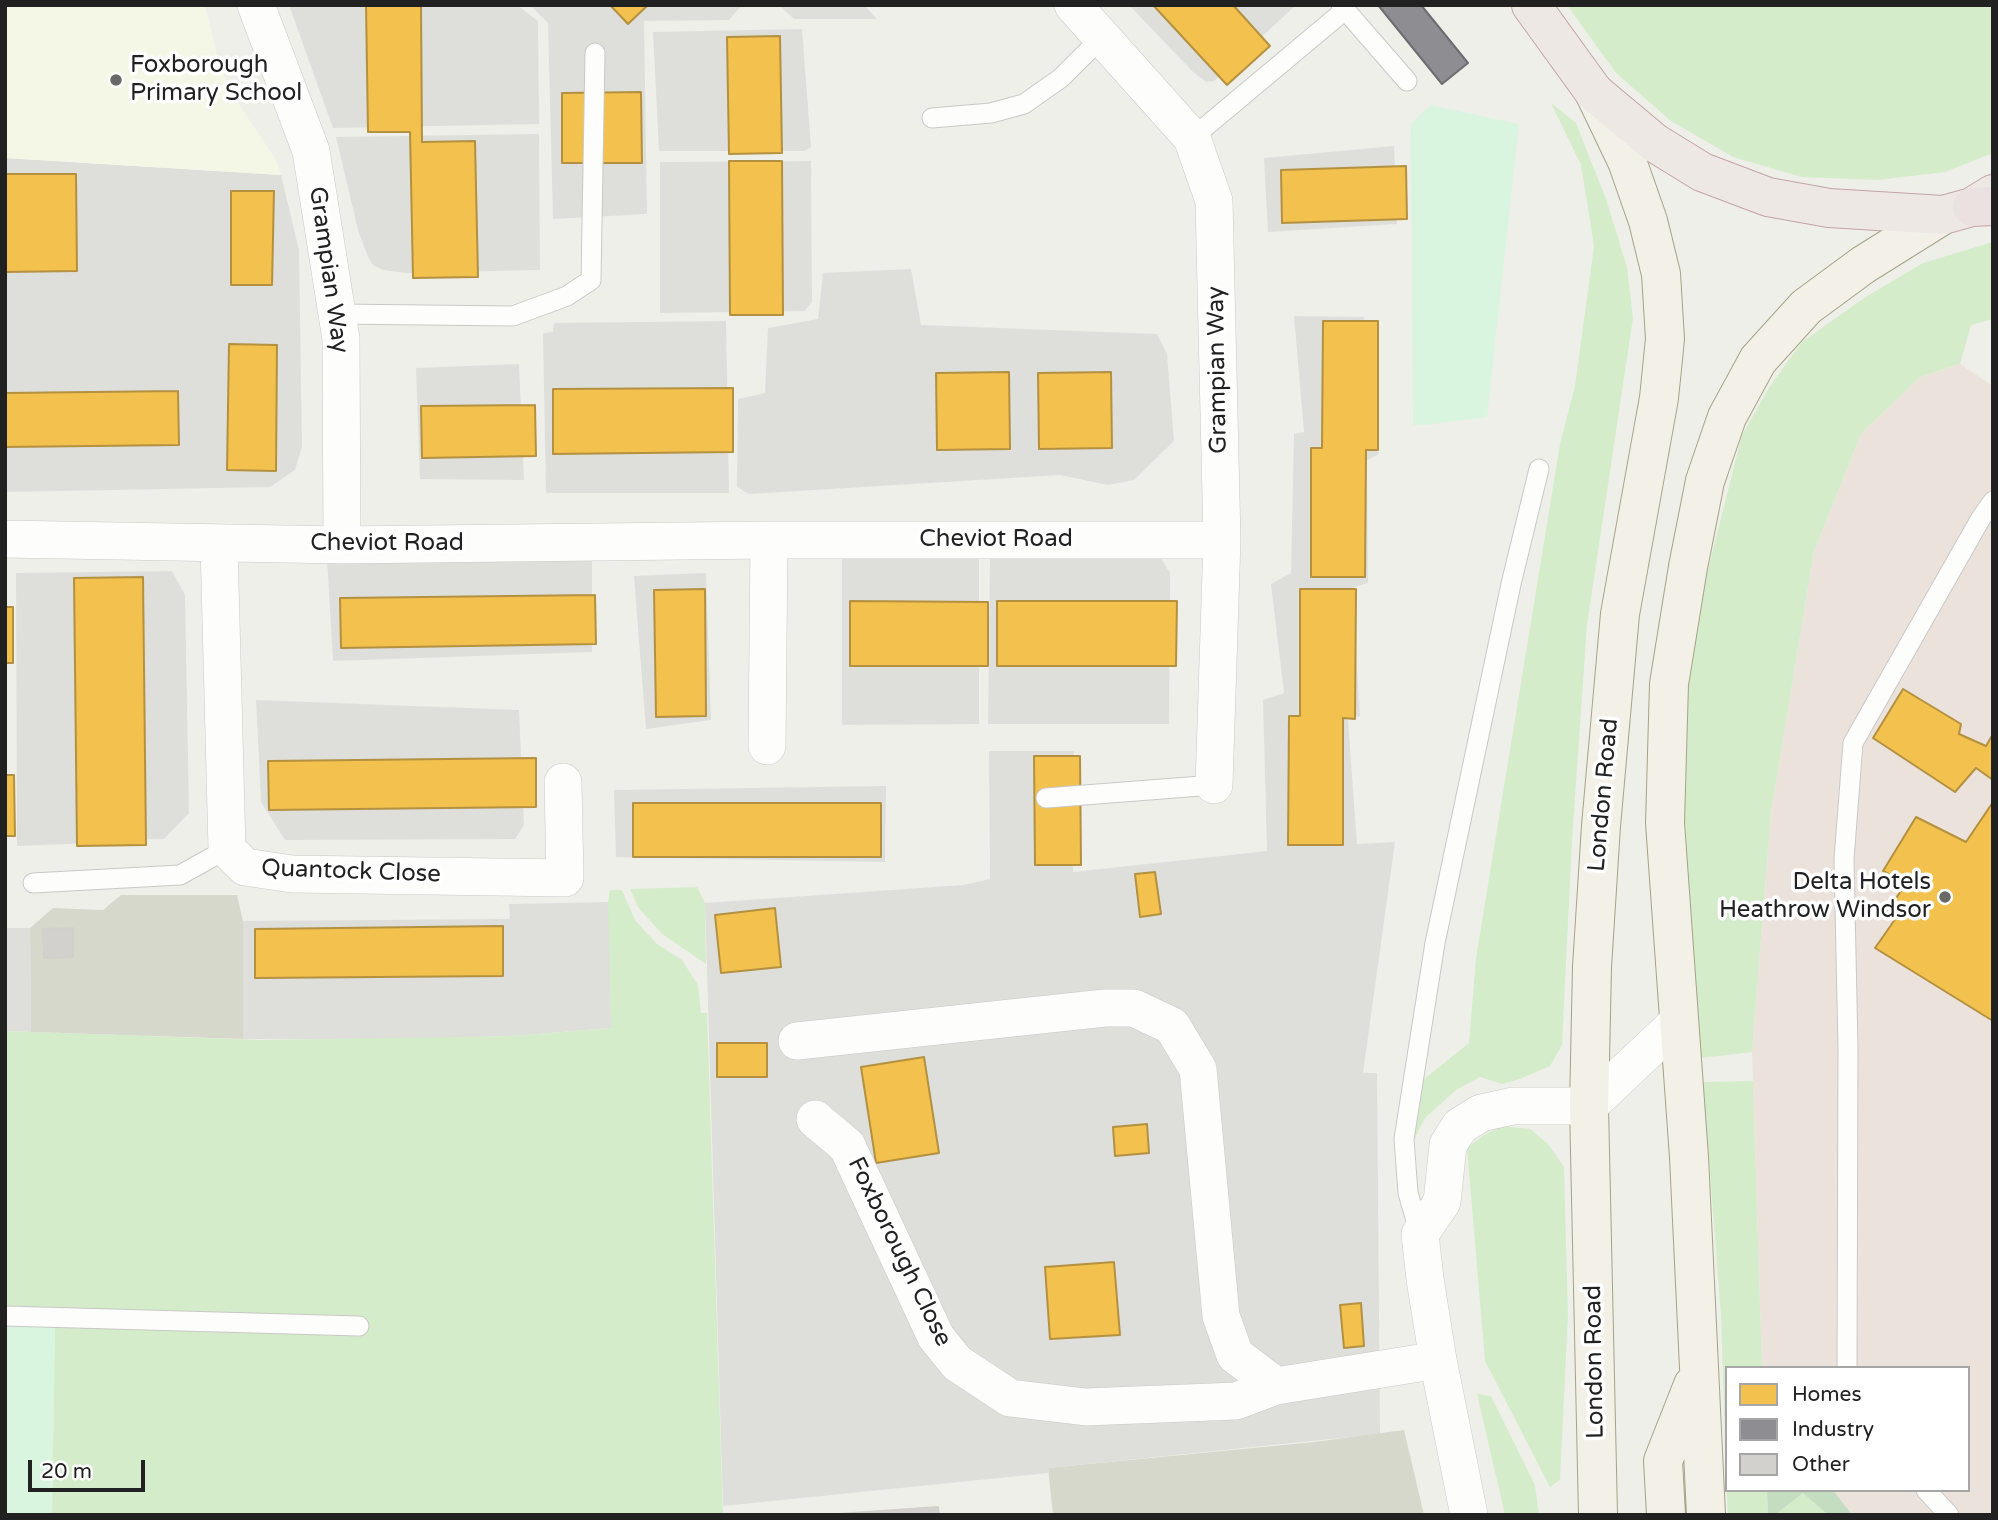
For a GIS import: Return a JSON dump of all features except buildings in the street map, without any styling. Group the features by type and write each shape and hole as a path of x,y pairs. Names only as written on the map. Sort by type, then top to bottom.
{"highway":[{"path":"1531,5 1594,92 1655,144 1702,172 1768,197 1829,208 1975,206"}],"main road":[{"name":"London Road","path":"1594,92 1627,161 1648,221 1661,274 1665,339 1659,398 1620,614 1601,826 1592,967 1589,1106 1598,1515"},
{"path":"1706,1515 1689,1157 1665,823 1669,684 1705,481 1727,417 1758,360 1806,307 1863,265 1975,206"},
{"path":"1665,1515 1663,1461 1698,1373"}],"street":[{"name":"Grampian Way","path":"256,5 312,150 341,340 342,545"},
{"name":"Grampian Way","path":"1073,5 1192,138 1214,201 1222,541 1214,785"},
{"name":"Cheviot Road","path":"5,539 342,545 769,540 1222,541"},
{"path":"768,746 769,540"},
{"name":"Quantock Close","path":"219,544 227,849 245,867 292,874 565,878 563,782"},
{"path":"797,1041 1105,1008 1134,1008 1172,1026 1198,1069 1221,1316 1235,1355 1276,1386"},
{"path":"1469,1515 1438,1360 1420,1234 1442,1202 1448,1145 1460,1126 1481,1114 1513,1106 1589,1106 1678,1022"},
{"name":"Foxborough Close","path":"815,1119 847,1146 936,1337 957,1363 1010,1398 1086,1407 1236,1401 1276,1386 1438,1360"}],"lane":[{"path":"1192,138 1343,8 1407,81"},
{"path":"932,118 991,113 1024,104 1061,78 1101,37"},
{"path":"337,314 513,316 567,296 591,280 595,53"},
{"path":"1420,1234 1408,1193 1404,1139 1435,943 1508,597 1539,468"},
{"path":"1847,1366 1848,1049 1844,859 1853,743 1993,501"},
{"path":"1046,798 1214,785"},
{"path":"33,883 180,875 227,849"},
{"path":"5,1316 359,1326"},
{"path":"1928,1492 1949,1515"}],"shaded area":[{"name":"Foxborough Primary School","path":"5,5 205,5 219,63 234,97 276,160 281,175 5,158"},
{"path":"289,5 517,5 538,21 539,124 333,128"},
{"path":"742,5 729,20 644,21 647,214 553,219 548,23 531,6"},
{"path":"779,5 864,5 877,19 794,19"},
{"path":"1129,5 1296,5 1214,81 1206,82 1192,71"},
{"path":"802,29 811,147 805,151 659,151 653,32"},
{"path":"1430,105 1519,124 1487,417 1413,425 1411,124"},
{"path":"539,134 540,270 405,273 383,270 373,265 358,230 336,137"},
{"path":"1394,146 1397,224 1268,232 1264,158"},
{"path":"5,158 281,175 299,250 302,446 295,470 270,487 5,492"},
{"path":"811,161 812,302 805,311 660,313 660,162"},
{"path":"911,269 921,325 1157,334 1167,354 1174,441 1134,480 1108,485 1060,475 749,494 737,487 738,399 765,393 768,328 818,319 823,273"},
{"path":"1294,316 1364,317 1379,454 1367,460 1368,583 1352,588 1360,716 1348,719 1357,844 1395,842 1363,1073 1377,1073 1380,1434 1048,1468 1048,1473 723,1506 705,903 963,885 990,879 989,751 1074,751 1073,872 1267,851 1263,700 1284,693 1271,584 1291,573 1294,434 1304,432"},
{"path":"726,321 729,493 546,493 543,333 553,332 554,323"},
{"path":"519,364 524,480 420,479 416,368"},
{"path":"1960,364 1993,386 1993,1515 1852,1515 1835,1492 1970,1492 1970,1366 1762,1366 1752,1052 1771,812 1814,551 1861,434 1920,377"},
{"path":"979,551 979,724 842,725 842,557"},
{"path":"592,552 592,652 333,661 327,558"},
{"path":"990,552 1160,557 1170,573 1169,724 988,724"},
{"path":"172,571 185,595 189,813 164,839 92,840 92,843 17,846 16,573"},
{"path":"706,573 711,720 646,729 634,576"},
{"path":"256,700 519,710 524,825 515,839 285,840 261,802"},
{"path":"886,786 885,862 616,857 614,790"},
{"path":"121,895 237,895 243,921 243,1039 31,1032 30,928 53,908 103,910"},
{"path":"611,902 611,1028 512,1036 243,1039 243,921 510,919 509,904"},
{"path":"5,928 30,928 31,1032 5,1031"},
{"path":"5,1316 55,1317 52,1515 5,1515"},
{"path":"1404,1430 1424,1515 1053,1515 1048,1468 1314,1442"}],"green space":[{"path":"1567,5 1993,5 1993,153 1945,172 1877,180 1801,177 1733,157 1671,121 1616,73"},
{"path":"1551,103 1576,123 1606,199 1627,267 1633,318 1587,625 1572,841 1562,1045 1550,1066 1520,1079 1502,1084 1480,1077 1456,1090 1425,1118 1415,1138 1408,1138 1419,1083 1469,1043 1476,958 1560,444 1575,386 1594,246 1581,165"},
{"path":"1993,242 1993,319 1971,325 1960,364 1920,377 1861,434 1814,551 1771,812 1752,1052 1701,1058 1683,794 1688,694 1699,605 1742,435 1770,386 1802,342 1864,298 1923,263"},
{"path":"697,887 705,903 706,964 662,934 638,907 630,889"},
{"path":"610,890 622,890 635,920 657,944 682,960 698,985 701,1013 707,1013 723,1515 52,1515 55,1318 5,1316 5,1031 260,1040 512,1036 611,1028"},
{"path":"1753,1081 1762,1366 1725,1366 1725,1448 1721,1315 1703,1082"},
{"path":"1502,1126 1530,1129 1548,1144 1564,1167 1568,1315 1560,1480 1550,1487 1485,1361 1467,1148"},
{"path":"1477,1394 1491,1396 1535,1485 1539,1515 1505,1515"},
{"path":"1727,1492 1767,1492 1768,1515 1728,1515"},
{"path":"1767,1492 1835,1492 1852,1515 1828,1515 1803,1493 1775,1515 1768,1515"},
{"path":"1803,1493 1828,1515 1775,1515"}],"place":[{"name":"Foxborough Primary School","path":"116,80"},
{"name":"Delta Hotels Heathrow Windsor","path":"1945,897"}]}
